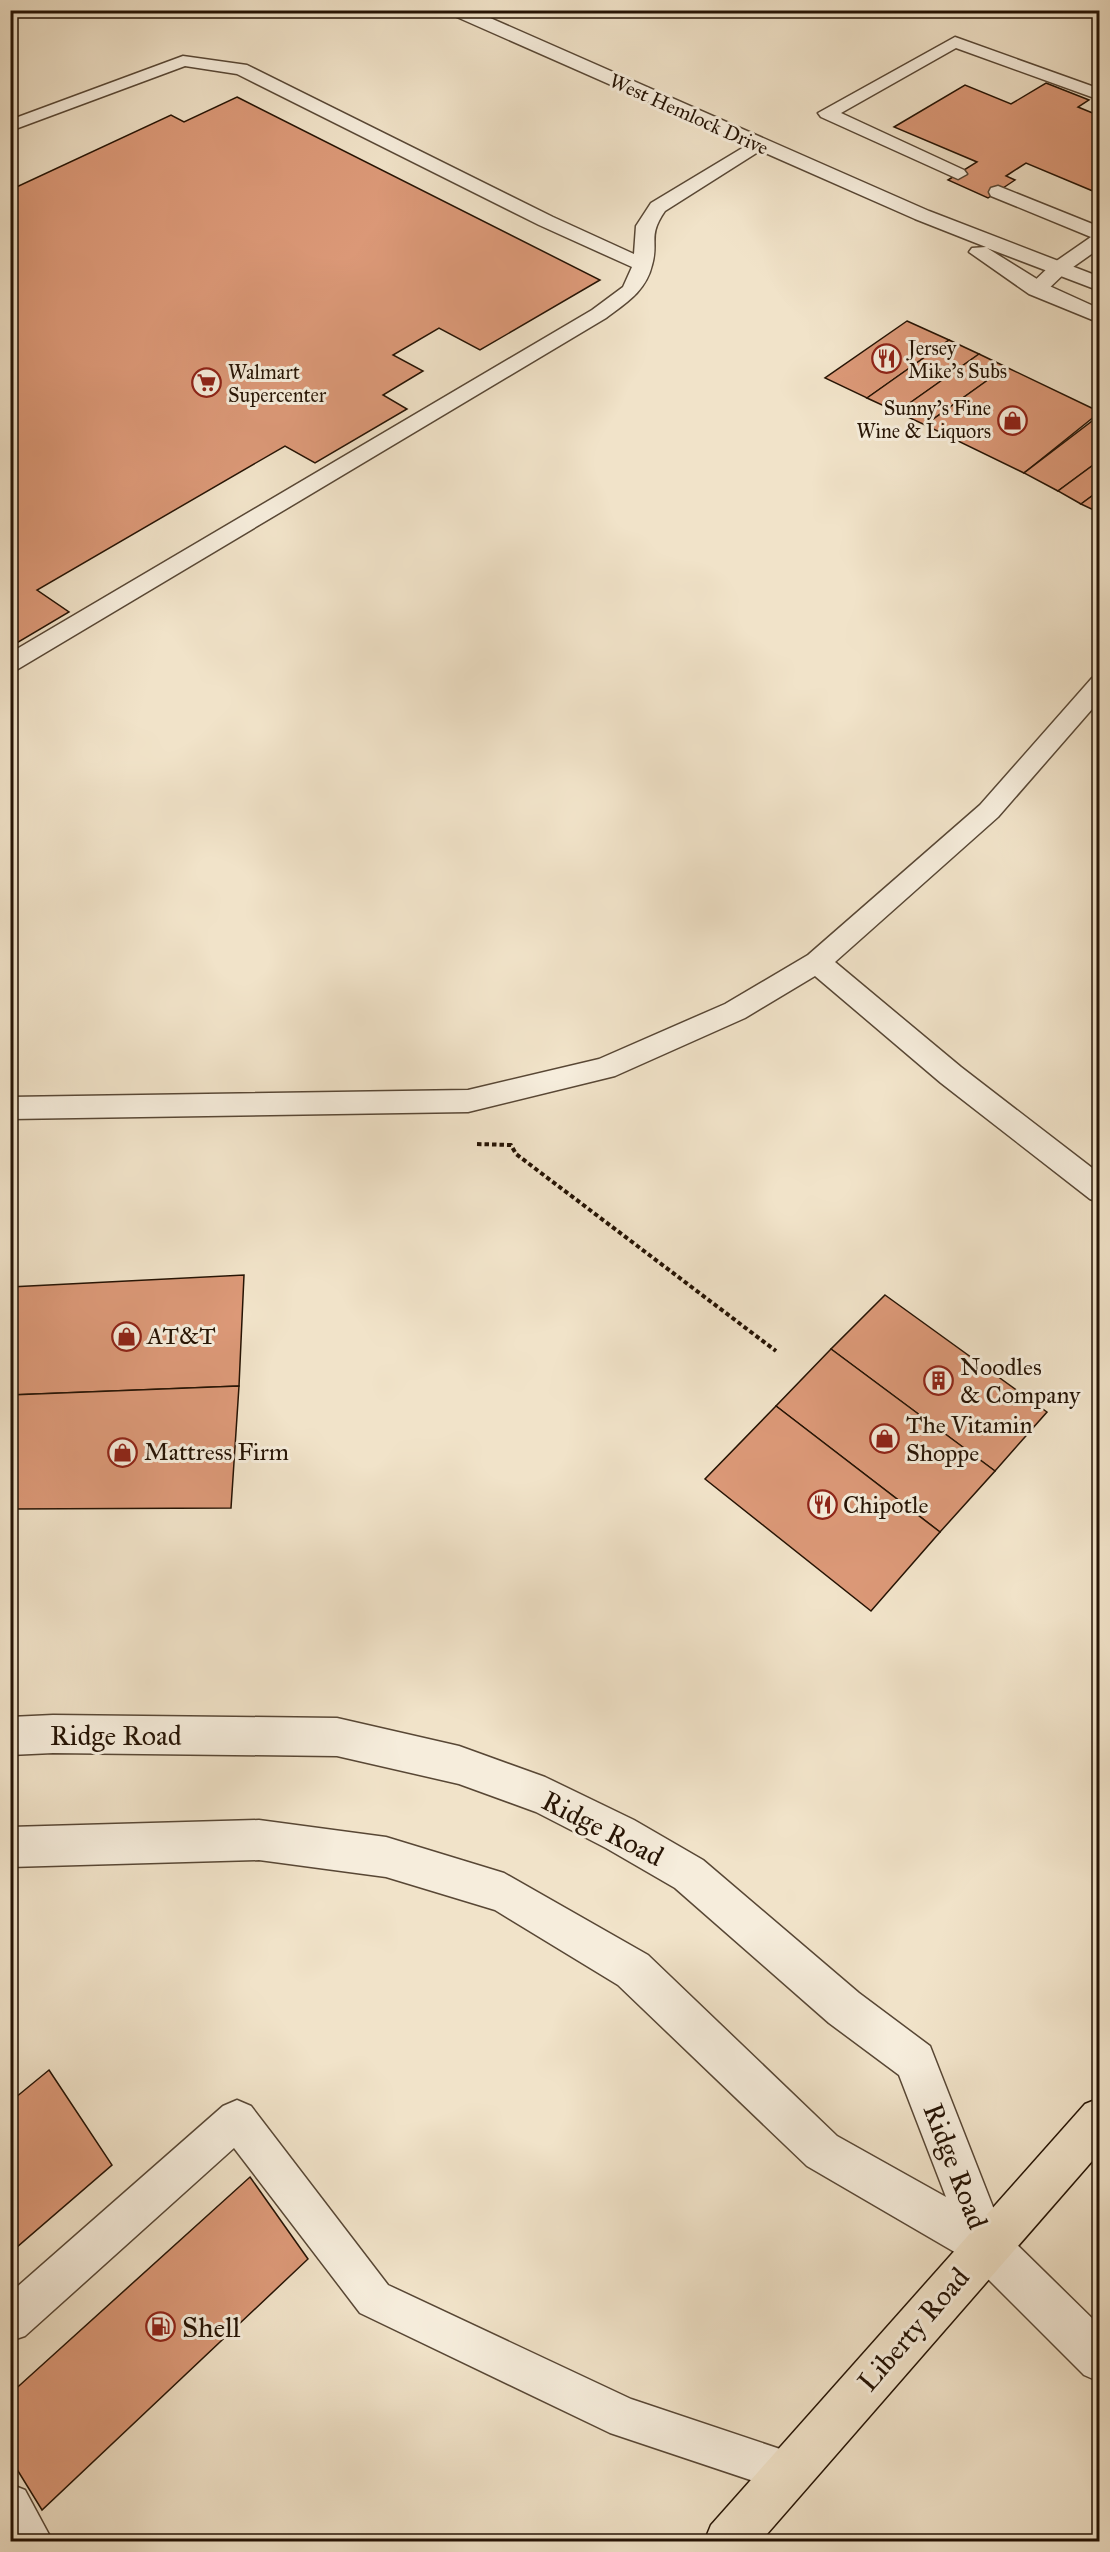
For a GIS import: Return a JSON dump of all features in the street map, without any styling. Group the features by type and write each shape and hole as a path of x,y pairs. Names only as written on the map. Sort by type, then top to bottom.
{"main road":[{"name":"Liberty Road","path":"728,2541 986,2245 1100,2119"}],"street":[{"name":"West Hemlock Drive","path":"456,10 922,215 1100,285"},
{"name":"West Hemlock Drive","path":"922,215 1036,289 1100,317"},
{"name":"Ridge Road","path":"10,1736 53,1734 337,1737 459,1765 545,1796 620,1834 688,1874 844,2008 915,2061 986,2245"},
{"name":"Ridge Road","path":"10,1847 259,1840 386,1857 504,1893 633,1970 822,2151 986,2245"},
{"path":"986,2245 1100,2359"}],"lane":[{"path":"958,174 827,112 955,42 1100,95"},
{"path":"10,126 183,61 241,69 546,221 643,265"},
{"path":"10,664 599,314 631,290 643,265 645,225 658,207 760,145"},
{"path":"998,192 1100,234"},
{"path":"1036,289 1059,268 1100,239"},
{"path":"10,1108 468,1101 605,1068 735,1011 817,962 989,811 1100,684"},
{"path":"817,962 951,1075 1100,1191"},
{"path":"10,2321 237,2120 374,2299 625,2418 789,2472"},
{"path":"10,2505 32,2541"}],"path":[{"path":"469,1143 511,1144 516,1154 776,1351"}],"building":[{"path":"1046,83 1089,100 1078,107 1100,116 1100,194 1026,163 1006,176 1015,180 988,198 948,180 977,162 894,127 965,85 1011,104"},
{"name":"Walmart Supercenter","path":"237,97 600,280 480,350 439,328 393,355 423,371 383,395 407,409 315,463 285,446 37,590 69,612 10,647 10,190 171,115 184,122"},
{"name":"Jersey Mike's Subs","path":"907,321 949,340 867,398 825,378"},
{"path":"949,340 979,354 897,412 867,398"},
{"path":"979,354 1006,367 925,425 897,412"},
{"name":"Sunny's Fine Wine & Liquors","path":"1006,367 1100,412 1024,473 925,425"},
{"path":"1100,415 1100,460 1058,491 1024,473"},
{"path":"1100,460 1100,490 1081,504 1058,491"},
{"path":"1100,490 1100,513 1081,504"},
{"name":"AT&T","path":"244,1275 239,1386 10,1395 10,1287"},
{"name":"Noodles & Company","path":"885,1295 1047,1412 995,1471 831,1349"},
{"name":"The Vitamin Shoppe","path":"831,1349 995,1471 940,1532 776,1406"},
{"name":"Mattress Firm","path":"239,1386 231,1508 10,1509 10,1395"},
{"name":"Chipotle","path":"776,1406 940,1532 871,1611 705,1479"},
{"path":"49,2070 112,2165 10,2253 10,2102"},
{"name":"Shell","path":"250,2177 308,2259 42,2510 10,2458 10,2394"}],"place":[{"name":"Jersey Mike's Subs","path":"887,359"},
{"name":"Walmart Supercenter","path":"207,383"},
{"name":"Sunny's Fine Wine & Liquors","path":"1012,420"},
{"name":"AT&T","path":"126,1336"},
{"name":"Noodles & Company","path":"939,1381"},
{"name":"The Vitamin Shoppe","path":"885,1439"},
{"name":"Mattress Firm","path":"123,1452"},
{"name":"Chipotle","path":"822,1505"},
{"name":"Shell","path":"161,2327"}]}
